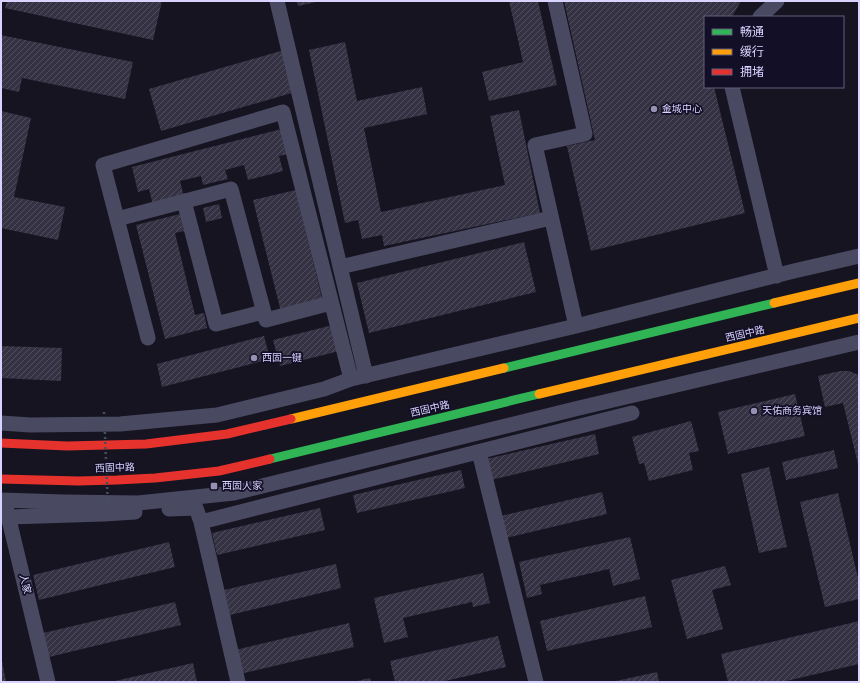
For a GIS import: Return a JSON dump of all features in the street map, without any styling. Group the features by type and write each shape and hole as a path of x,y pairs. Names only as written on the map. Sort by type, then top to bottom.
{"main road":[{"path":"1,443 67,446 146,444 227,434 358,406 859,283"},
{"name":"西固中路","path":"1,479 35,481 155,478 219,470 366,432 859,318"}],"street":[{"path":"277,1 366,376"},
{"path":"555,1 585,134 535,145 576,326"},
{"path":"761,16 776,1"},
{"path":"732,88 778,276"},
{"path":"148,338 104,165 283,112 351,379"},
{"path":"117,219 231,189 266,320 331,302"},
{"path":"184,201 216,324 263,312"},
{"path":"340,267 551,218"},
{"path":"1,423 30,426 120,424 217,415 324,389 351,379 576,326 859,256"},
{"path":"2,496 64,502 138,503 234,492 859,342"},
{"path":"202,522 632,413"},
{"path":"479,452 536,682"},
{"name":"人家","path":"2,496 48,682"},
{"path":"8,517 104,514 196,508 202,522 238,682"}],"path":[{"path":"104,412 108,508"}],"building":[{"path":"7,1 162,1 153,40 5,8"},
{"path":"297,1 316,1 316,2 298,6"},
{"path":"509,1 538,1 557,85 489,101 482,72 523,62"},
{"name":"金城中心","path":"564,1 741,1 733,16 704,16 704,88 714,88 745,213 591,251 567,146 595,140"},
{"path":"1,35 133,62 125,99 22,78 19,92 1,88"},
{"path":"345,42 357,101 422,87 427,114 364,128 381,212 505,185 490,116 519,110 540,213 384,246 382,235 362,239 358,220 345,223 309,50"},
{"path":"284,50 295,92 161,131 149,89"},
{"path":"1,111 31,118 14,197 65,207 58,240 1,228"},
{"path":"282,129 288,154 279,156 283,171 248,180 244,165 225,170 228,179 203,185 201,176 180,181 184,197 153,205 149,189 138,192 132,167"},
{"path":"296,190 323,302 281,312 253,200"},
{"path":"219,204 222,218 206,222 203,208"},
{"path":"180,214 184,231 175,233 195,315 204,313 207,328 165,339 136,225"},
{"path":"524,242 536,292 369,333 357,283"},
{"path":"333,325 339,351 280,366 273,340"},
{"path":"264,336 270,359 162,387 157,364"},
{"path":"1,346 62,348 61,381 1,378"},
{"path":"840,371 849,371 859,375 859,468 843,403 825,407 818,376"},
{"path":"795,394 805,436 728,454 718,412"},
{"path":"691,421 699,451 689,453 693,470 649,481 644,463 639,464 632,437"},
{"path":"595,434 599,454 491,480 486,459"},
{"path":"834,450 838,468 786,480 782,462"},
{"path":"769,467 787,547 759,553 741,474"},
{"path":"461,470 465,488 357,513 353,495"},
{"path":"602,492 607,514 506,538 501,516"},
{"path":"838,493 859,582 859,599 825,607 800,502"},
{"path":"320,508 325,530 217,555 212,533"},
{"path":"630,537 640,579 613,586 609,569 540,585 542,594 527,598 519,562"},
{"path":"169,542 175,567 39,600 33,575"},
{"path":"336,564 341,588 230,615 224,590"},
{"path":"725,566 731,585 712,590 723,629 687,639 671,580"},
{"path":"483,573 490,603 473,607 472,602 403,618 408,637 384,643 374,598"},
{"path":"645,596 652,627 547,651 540,621"},
{"path":"175,602 181,625 45,658 39,634"},
{"path":"859,621 859,664 782,682 728,682 721,654"},
{"path":"349,623 354,647 240,674 235,650"},
{"path":"498,636 506,667 441,682 395,682 390,661"},
{"path":"2,661 6,682 1,682"},
{"path":"193,663 197,682 115,682 115,681"},
{"path":"657,672 659,682 616,682 616,681"},
{"path":"370,678 371,682 357,682 357,681"}],"traffic: fast":[{"path":"504,368 774,303"},
{"path":"270,459 539,394"}],"traffic: slow":[{"path":"774,303 859,283"},
{"path":"539,394 859,318"},
{"path":"291,419 504,368"}],"traffic: jam":[{"path":"1,443 67,446 146,444 227,434 291,419"},
{"path":"1,479 78,481 155,478 219,471 270,459"}],"place":[{"name":"金城中心","path":"654,109"},
{"name":"西固一键","path":"254,358"},
{"name":"天佑商务宾馆","path":"754,411"},
{"name":"西固人家","path":"214,486"}]}
